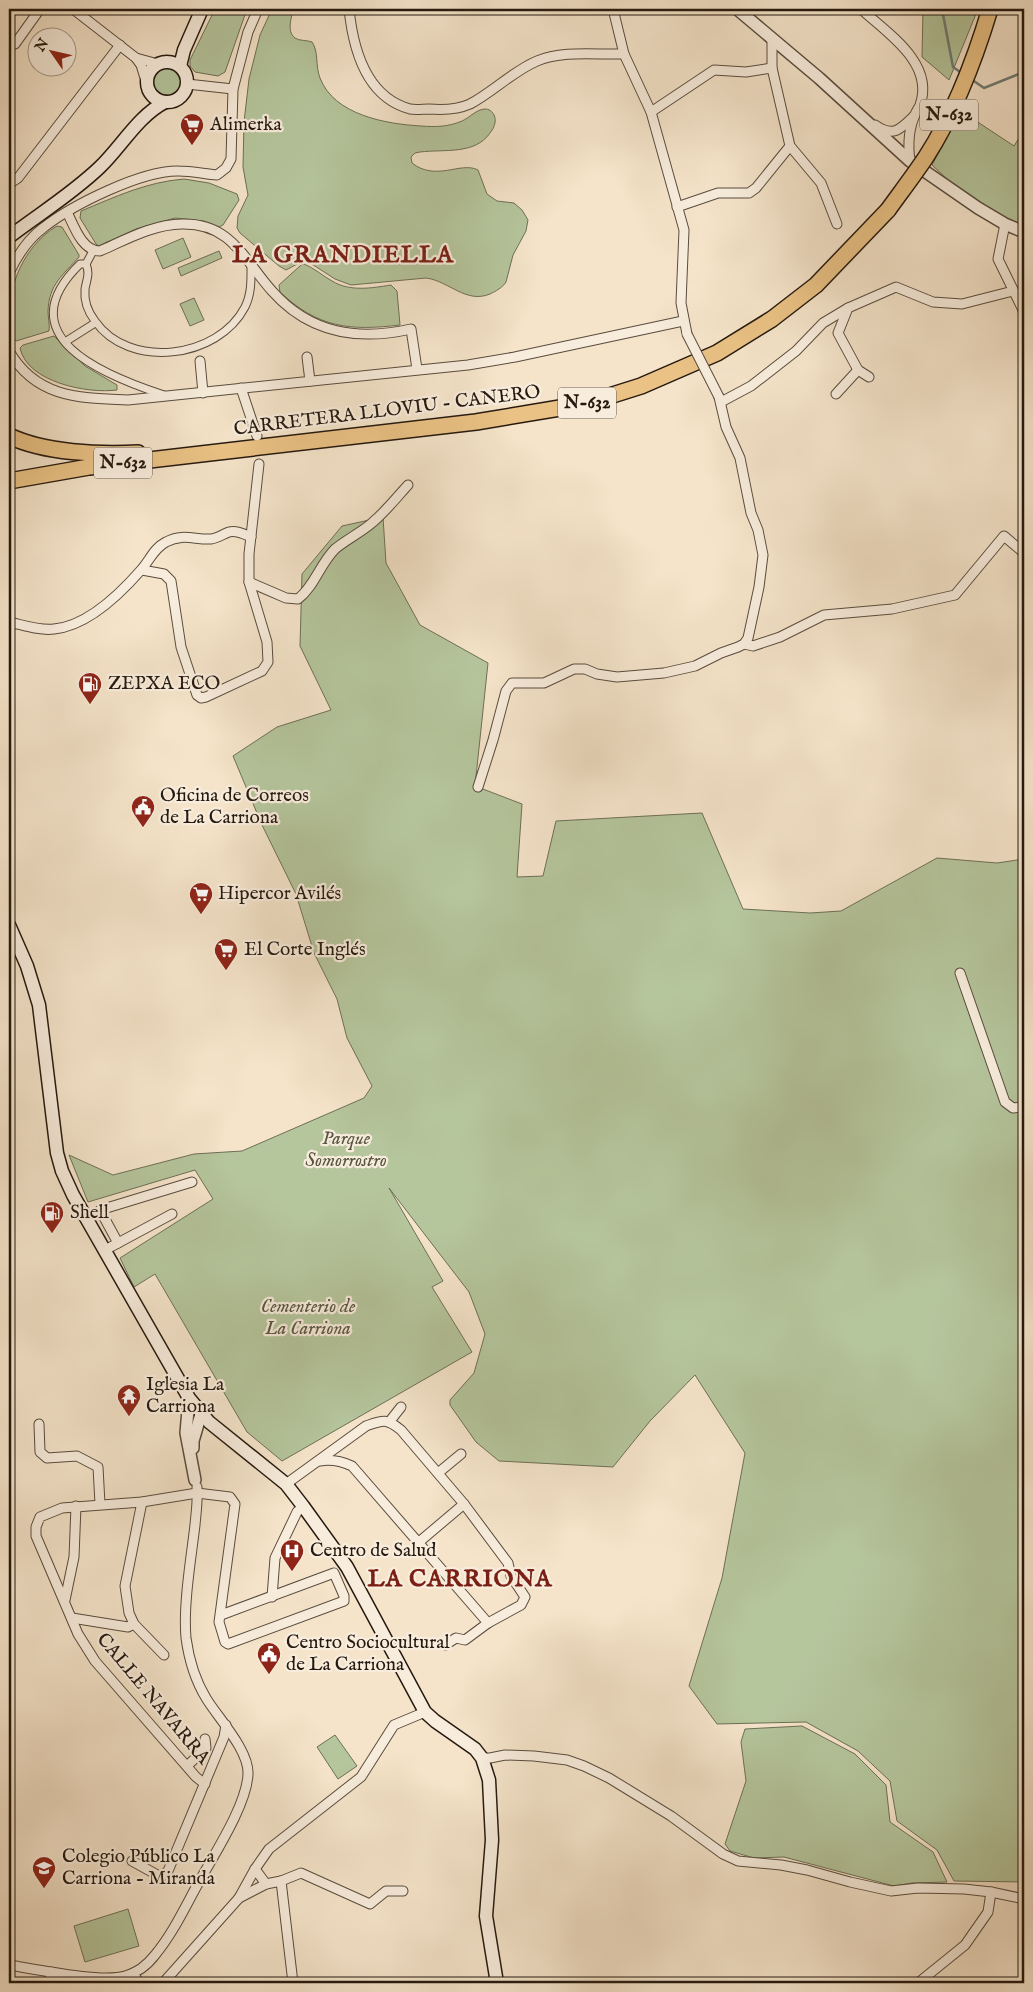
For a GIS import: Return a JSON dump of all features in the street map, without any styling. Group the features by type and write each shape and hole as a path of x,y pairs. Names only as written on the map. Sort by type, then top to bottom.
{"highway":[{"name":"CARRETERA LLOVIU - CANERO","path":"12,481 89,468 227,450 476,422 584,404 641,386 716,354 772,319 816,285 888,210 927,156 947,120 978,47 990,9"},
{"path":"9,436 30,444 79,452 125,454 227,450"}],"main road":[{"path":"138,125 146,110 148,74 168,64 190,36 202,9"},
{"path":"9,237 89,177 156,107 165,102 177,100 182,95 187,84 186,77 168,64"},
{"path":"147,86 152,97 165,102"},
{"path":"9,925 27,966 39,1005 57,1153 62,1171 73,1195 189,1398 201,1414 286,1484 347,1566 425,1712 475,1749 482,1758 489,1780 492,1840 486,1916 497,1983"}],"street":[{"path":"15,44 40,9"},
{"path":"73,9 136,58 141,65 147,86"},
{"path":"9,273 24,247 42,228 67,212 117,187 150,176 178,171 217,175 226,168 230,159 233,89 248,32 258,9"},
{"path":"349,9 351,31 357,54 368,78 389,99 410,109 442,110 469,104 537,61 560,54 624,54"},
{"path":"478,787 506,691 512,682 544,683 574,669 585,669 597,674 617,677 664,673 695,666 744,644 748,638 754,616 763,555 758,530 751,513 740,458 726,427 720,400 687,334 683,321 681,303 684,230 651,112 624,54 613,9"},
{"path":"737,9 855,110 910,161 945,187 1005,224 1024,232"},
{"path":"855,110 880,128 889,132 900,130 914,116 920,105 923,92 921,73 916,62 861,9"},
{"path":"772,39 772,68 790,146 821,183 837,224"},
{"path":"9,184 18,178 120,45"},
{"path":"136,58 168,64"},
{"path":"651,112 714,70 746,72 772,68"},
{"path":"187,84 233,89"},
{"path":"910,161 909,142 914,116"},
{"path":"677,207 718,193 749,193 756,188 790,146"},
{"path":"67,212 78,234 89,250 94,251 100,251 139,234 169,224 197,224 221,234 231,241 251,262 288,308 312,322 342,332 369,336 411,329 417,369"},
{"path":"1005,224 998,259 1024,312"},
{"path":"86,264 94,251"},
{"path":"86,264 90,273 85,290 87,310 96,323 124,345 159,354 190,350 221,335 237,319 244,308 250,292 251,262"},
{"path":"86,264 80,264 67,277 58,290 52,313 57,333 90,364 125,383 168,397"},
{"path":"720,400 751,386 796,351 823,323 848,308 896,287 933,302 962,304 1013,291"},
{"path":"848,308 838,333 858,370 868,378"},
{"path":"9,351 16,364 28,377 42,386 86,398 128,400 468,365 515,357 683,321"},
{"path":"65,342 96,323"},
{"path":"190,350 200,361 203,393"},
{"path":"307,357 310,381"},
{"path":"836,394 858,370"},
{"path":"241,388 256,436"},
{"path":"142,570 164,574 171,581 181,647 197,695 201,698 206,697 262,671 268,662 267,642 249,582 251,537 259,464"},
{"path":"249,582 286,598 298,599 306,593 322,563 353,535 372,523 408,485"},
{"path":"9,622 52,630 66,628 90,617 142,570 152,553 166,542 184,536 209,539 229,532 238,532 251,537"},
{"path":"744,644 753,646 780,637 824,616 892,609 955,595 1004,536 1024,553"},
{"path":"960,973 1005,1102 1013,1108 1024,1107"},
{"path":"118,1243 100,1210 192,1182"},
{"path":"105,1250 172,1214"},
{"path":"11,1967 105,1978 124,1977 133,1973 154,1956 171,1934 230,1828 241,1800 248,1773 244,1757 193,1674 186,1637 197,1493 186,1433 189,1398"},
{"path":"390,1421 401,1407"},
{"path":"195,1480 193,1440 201,1414"},
{"path":"286,1484 366,1426 380,1421 390,1421 401,1430 464,1504 508,1563 511,1576 525,1597 521,1606 488,1623 465,1640 456,1638 445,1646"},
{"path":"39,1424 40,1452 47,1458 77,1456 98,1467 100,1504"},
{"path":"438,1473 461,1454"},
{"path":"318,1462 342,1461 352,1466 488,1623"},
{"path":"64,1601 74,1556 76,1506 142,1502 197,1493 230,1497 235,1504 219,1622 226,1642 233,1643 344,1601 344,1596 334,1573"},
{"path":"142,1502 125,1586 129,1613 134,1624 164,1655"},
{"path":"419,1542 464,1504"},
{"name":"CALLE NAVARRA","path":"76,1506 62,1508 40,1517 36,1528 36,1536 78,1634 95,1661 196,1777 205,1784"},
{"path":"272,1597 275,1558 296,1512 303,1506"},
{"path":"221,1616 334,1573 347,1566"},
{"path":"72,1618 128,1627 134,1624"},
{"path":"163,1983 239,1898 255,1869 270,1849 361,1777 394,1725 425,1712"},
{"path":"132,1861 161,1876 168,1871 224,1737 226,1726"},
{"path":"187,1766 206,1748 204,1740"},
{"path":"482,1758 505,1755 534,1756 567,1760 584,1766 670,1816 723,1854 738,1861 799,1869 891,1891 918,1888 964,1889 1024,1899"},
{"path":"255,1869 266,1884"},
{"path":"239,1898 266,1884 301,1873 370,1904 386,1891 403,1891"},
{"path":"281,1880 292,1983"},
{"path":"918,1983 965,1945 988,1912 991,1892"},
{"path":"49,1983 52,1972"},
{"path":"133,1973 139,1983"}],"green space":[{"path":"215,9 247,9 225,72 218,76 195,72 190,66 190,60"},
{"path":"272,9 293,9 290,24 292,35 297,39 312,42 316,50 320,78 327,91 349,109 377,120 407,125 432,126 457,123 482,109 488,109 492,112 495,120 493,129 484,140 476,145 458,150 420,152 415,153 411,157 412,163 430,171 464,168 478,170 487,194 497,201 514,203 522,210 528,220 526,231 513,255 506,282 501,288 490,294 473,296 426,278 351,285 335,279 307,261 286,270 240,233 237,228 238,216 248,195 243,167 244,122 249,79 260,35"},
{"path":"923,9 978,9 949,80 922,57"},
{"path":"166,67 176,72 181,82 176,92 166,97 156,92 151,82 156,72"},
{"path":"961,111 1014,146 1024,130 1024,226 978,208 932,165"},
{"path":"184,179 209,183 237,194 239,200 223,225 219,227 204,221 175,218 136,229 99,246 80,218 81,211 119,196 157,183"},
{"path":"57,226 62,227 79,257 62,275 51,294 48,311 49,331 16,341 13,338 10,323 10,307 17,275 33,247 44,235"},
{"path":"183,238 191,257 163,269 155,250"},
{"path":"219,251 222,258 181,276 178,268"},
{"path":"304,264 346,287 361,288 391,285 397,291 400,325 350,327 321,320 308,313 280,292 279,285"},
{"path":"194,298 204,320 190,326 180,304"},
{"path":"54,336 85,366 117,385 117,390 90,390 75,387 46,377 34,369 25,360 20,348 23,345"},
{"path":"383,517 386,563 420,625 488,663 475,786 522,804 517,877 543,876 556,821 702,813 743,909 810,913 841,911 937,858 997,863 1024,859 1024,1882 954,1881 937,1850 897,1821 890,1781 858,1751 806,1722 717,1724 689,1686 722,1578 745,1453 695,1375 650,1421 613,1467 499,1461 476,1442 450,1405 450,1400 474,1373 485,1334 469,1292 389,1188 443,1281 432,1287 472,1352 282,1461 247,1432 155,1274 134,1287 120,1258 213,1199 195,1170 88,1202 69,1155 113,1175 194,1154 242,1151 364,1098 372,1086 347,1038 337,999 314,953 296,894 262,825 233,756 277,727 331,710 300,646 302,574 342,526"},
{"path":"802,1726 855,1754 886,1785 890,1822 933,1852 947,1882 912,1883 894,1886 784,1857 754,1858 730,1851 725,1844 746,1781 741,1742 745,1729"},
{"path":"335,1735 357,1766 338,1779 317,1747"},
{"path":"128,1909 139,1946 85,1962 74,1926"}],"waterway":[{"path":"942,9 953,67 963,74"},
{"path":"971,79 984,88 1024,72"}],"place":[{"name":"Alimerka","path":"192,146"},
{"name":"ZEPXA ECO","path":"90,705"},
{"name":"Oficina de Correos de La Carriona","path":"143,828"},
{"name":"Hipercor Avilés","path":"201,915"},
{"name":"El Corte Inglés","path":"226,971"},
{"name":"Shell","path":"52,1234"},
{"name":"Iglesia La Carriona","path":"129,1417"},
{"name":"Centro de Salud","path":"292,1572"},
{"name":"Centro Sociocultural de La Carriona","path":"269,1675"},
{"name":"Colegio Público La Carriona - Miranda","path":"44,1889"}],"district":[{"name":"LA GRANDIELLA","path":"343,255"},
{"name":"LA CARRIONA","path":"460,1579"}],"park label":[{"name":"Parque Somorrostro","path":"346,1150"},
{"name":"Cementerio de La Carriona","path":"308,1318"}]}
